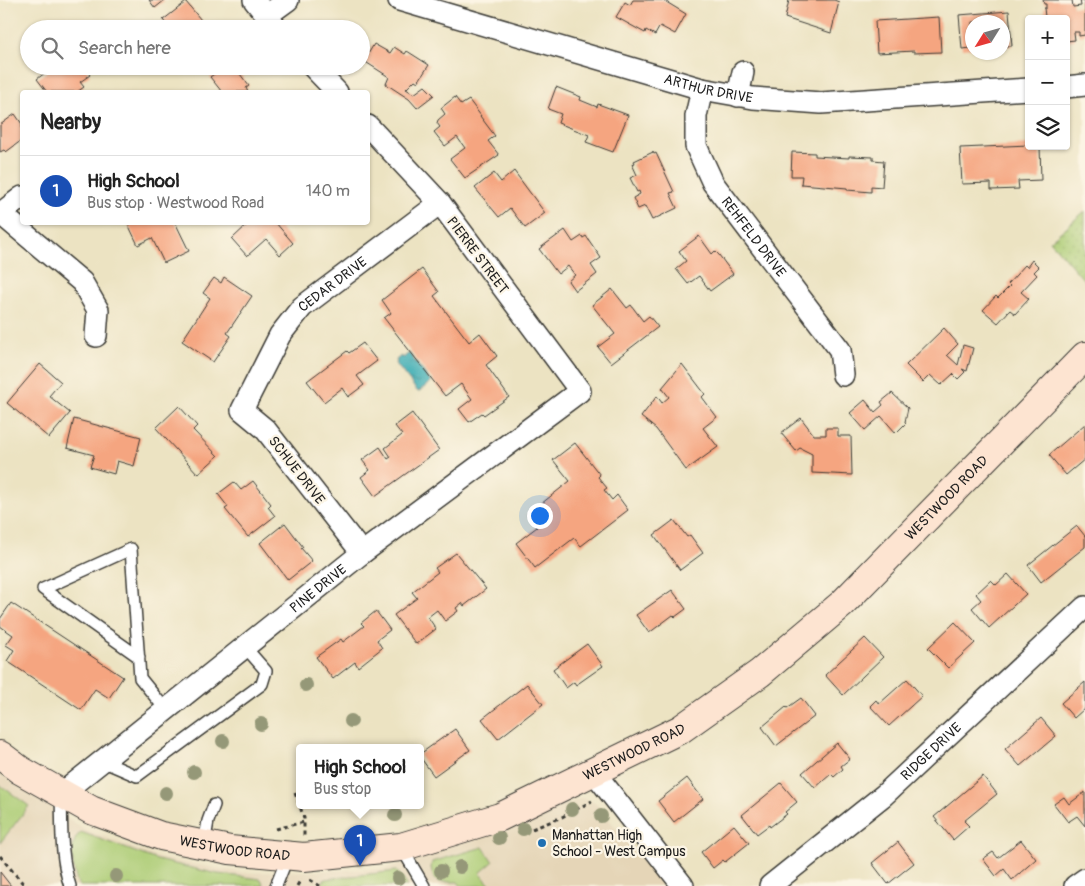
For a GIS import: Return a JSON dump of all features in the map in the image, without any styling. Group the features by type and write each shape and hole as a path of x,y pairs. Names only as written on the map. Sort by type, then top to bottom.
{"street":[{"path":"266,15 288,0"},
{"name":"ARTHUR DRIVE","path":"399,0 702,89 752,98 821,103 1025,89"},
{"path":"738,96 743,72"},
{"path":"321,75 335,90"},
{"path":"1070,87 1085,86"},
{"name":"REHFELD DRIVE","path":"702,89 696,116 696,146 713,183 840,350 843,375"},
{"name":"PIERRE STREET","path":"370,128 440,203 580,391"},
{"path":"20,199 0,214 82,282 98,310 96,336"},
{"name":"CEDAR DRIVE","path":"253,390 280,335 302,307 440,203"},
{"name":"WESTWOOD ROAD","path":"0,755 20,770 91,810 161,836 230,850 296,847 304,857 401,847 500,817 681,729 760,673 842,604 1085,356"},
{"name":"SCHUE DRIVE","path":"253,390 242,410 265,429 362,554"},
{"name":"PINE DRIVE","path":"61,794 362,554 580,391"},
{"name":"RIDGE DRIVE","path":"770,886 884,795 1085,607"},
{"path":"594,772 683,886"},
{"path":"1075,886 1085,878"}],"lane":[{"path":"139,657 43,589 131,549 139,657 140,678 166,710"},
{"path":"102,761 137,776 262,684 266,671 245,647"},
{"path":"61,794 62,845 65,872 70,886"},
{"path":"204,845 208,821 214,805"},
{"path":"276,886 296,847"},
{"path":"401,847 424,886"}],"path":[{"path":"296,847 304,822 301,809"},
{"path":"276,829 304,822"},
{"path":"0,856 25,886"}],"shaded area":[{"name":"Manhattan High School - West Campus","path":"0,774 84,829 159,858 243,873 385,869 582,798 596,803 662,886 0,886"}],"green space":[{"path":"1085,211 1085,281 1050,241"},
{"path":"0,785 29,806 0,843"},
{"path":"81,832 157,860 218,874 261,879 264,886 79,886 72,858 74,843"},
{"path":"483,847 493,862 480,873 491,886 461,886 458,882 439,882 434,879 431,868 432,862"},
{"path":"397,871 408,886 324,886 322,883 325,879"}],"water":[{"path":"409,353 431,382 418,392 396,364 396,360 401,356 403,358"}],"building":[{"path":"149,0 165,0 155,8"},
{"path":"633,0 663,0 686,14 675,34 660,26 655,35 646,30 645,33 616,17 625,2 630,5"},
{"path":"789,0 834,0 839,2 831,33 785,18"},
{"path":"1043,0 1072,0 1073,7 1081,6 1080,0 1085,0 1085,35 1079,36 1079,32 1074,32 1075,40 1070,41 1070,15 1045,15 1044,8 1046,8 1046,4 1044,4"},
{"path":"186,2 201,20 163,20"},
{"path":"1009,11 1009,15 965,15 965,49 962,49 959,15"},
{"path":"939,17 941,52 877,53 875,21"},
{"path":"1010,23 1012,46 1010,46"},
{"path":"374,44 390,53 394,47 405,54 407,51 429,65 418,82 415,80 406,89 414,94 425,86 434,95 417,108 409,99 386,84 389,77 370,65 370,51"},
{"path":"42,75 90,75 80,82 84,87 80,90 45,90 37,79"},
{"path":"213,75 241,75 249,86 246,88 247,90 220,90 210,77"},
{"path":"556,87 581,97 580,100 597,107 598,104 628,115 613,152 586,142 589,135 558,123 561,114 548,109"},
{"path":"455,97 461,105 469,100 495,136 488,141 499,155 465,178 450,159 465,148 457,137 445,146 434,132 440,127 437,123 438,120 445,114 441,108"},
{"path":"15,114 20,121 20,142 6,152 4,150 0,152 0,125"},
{"path":"1025,145 1025,150 1040,150 1041,180 1018,181 1019,189 991,190 991,183 962,184 960,148"},
{"path":"653,152 654,154 656,153 674,192 670,193 677,208 652,220 645,206 638,209 633,198 640,194 630,178 637,175 632,164 635,163 634,161"},
{"path":"792,152 815,153 815,156 873,157 873,160 884,161 882,187 871,186 871,192 801,184 802,176 791,176"},
{"path":"514,171 545,213 525,228 510,208 499,217 475,188 494,173 501,182"},
{"path":"128,225 176,225 189,251 164,263 152,238 138,245"},
{"path":"247,225 278,225 293,243 280,255 266,239 247,256 232,239"},
{"path":"565,230 573,242 582,236 583,238 586,236 601,258 591,265 597,274 575,291 568,281 575,275 568,266 558,274 539,249"},
{"path":"699,236 712,254 715,251 733,274 710,291 699,276 688,284 676,269 686,261 679,251"},
{"path":"1032,260 1039,267 1034,272 1037,275 1021,292 1029,299 1015,314 1010,310 998,323 983,310 996,296 998,298 1010,286 1008,284"},
{"path":"422,269 439,292 434,296 469,342 480,333 497,356 486,365 509,397 484,415 482,413 469,422 459,409 472,399 461,384 445,396 384,318 391,313 382,300"},
{"path":"224,277 252,296 227,333 231,336 213,362 182,341 210,298 203,293 214,278 221,283"},
{"path":"612,289 627,308 631,305 643,321 649,316 658,327 611,363 598,347 615,334 592,305"},
{"path":"944,328 958,344 947,355 958,365 963,345 973,348 967,371 962,369 965,372 958,379 953,374 941,385 930,375 923,382 906,365"},
{"path":"363,343 377,361 357,376 364,385 348,397 342,388 324,402 307,381 347,351 349,353"},
{"path":"40,364 61,382 49,396 70,413 49,438 7,403"},
{"path":"682,364 705,394 702,397 717,417 703,428 718,447 686,470 656,429 641,417 657,396 662,403 669,397 662,388"},
{"path":"892,393 908,408 906,423 896,433 881,416 865,430 850,413 865,400 875,412 883,405 881,402"},
{"path":"179,406 197,426 193,430 218,456 198,474 156,428"},
{"path":"412,413 439,450 375,496 361,477 370,470 362,460 380,447 388,459 391,457 385,448 402,435 395,426"},
{"path":"801,418 814,435 826,435 826,428 838,428 838,436 851,436 852,475 812,473 812,454 800,448 796,451 781,433"},
{"path":"74,419 141,437 134,466 117,461 114,474 90,467 94,455 67,448"},
{"path":"1085,424 1085,459 1066,475 1049,455"},
{"path":"575,443 600,475 598,477 607,488 604,490 612,500 617,495 628,510 581,546 574,538 535,568 516,543 537,527 527,515 570,481 553,460"},
{"path":"253,481 271,504 268,507 275,516 248,537 225,509 228,507 218,494 234,482 241,490"},
{"path":"674,520 687,537 690,535 703,553 680,570 654,535"},
{"path":"285,523 312,561 288,580 260,543"},
{"path":"1077,526 1085,536 1085,547 1041,582 1028,565"},
{"path":"456,553 486,589 464,606 462,603 456,608 458,611 445,621 437,610 428,617 436,629 416,644 394,615 417,598 412,592 438,572 435,568"},
{"path":"1008,574 1026,594 989,628 972,608 981,600 976,594 991,580 996,585"},
{"path":"672,590 686,609 675,617 673,615 649,633 636,615"},
{"path":"11,603 123,677 109,698 95,689 81,710 7,661 14,650 6,645 13,635 0,626 0,619"},
{"path":"376,611 390,630 377,640 382,648 358,667 355,662 333,679 316,657 341,639 343,642 364,626 361,623"},
{"path":"955,622 975,643 948,668 928,648"},
{"path":"865,638 883,657 843,695 825,675"},
{"path":"587,644 603,666 576,685 574,682 566,688 553,669"},
{"path":"907,679 922,696 889,726 870,706 876,700 879,704"},
{"path":"1085,682 1085,710 1074,718 1061,703"},
{"path":"527,684 543,704 498,739 482,719"},
{"path":"801,698 815,716 776,746 762,727 786,707"},
{"path":"1041,718 1056,736 1020,766 1005,749"},
{"path":"455,729 470,750 434,776 424,762 424,751"},
{"path":"837,743 850,759 841,766 843,769 834,777 831,774 815,788 802,773"},
{"path":"983,776 997,794 964,821 969,826 953,840 934,817"},
{"path":"687,778 703,799 674,822 658,801"},
{"path":"781,783 797,802 785,812 787,814 757,834 742,815"},
{"path":"1085,792 1085,826 1077,816 1068,822 1054,804 1064,797 1069,804"},
{"path":"734,825 749,843 725,862 723,860 713,868 701,852"},
{"path":"1021,840 1036,859 1012,880 1004,869 996,876 983,859 993,852 998,858"},
{"path":"898,842 914,863 888,884 872,863"},
{"path":"0,872 11,886 0,886"}],"place":[{"name":"Manhattan High School - West Campus","path":"542,843"},
{"name":"High School","path":"360,866"}]}
